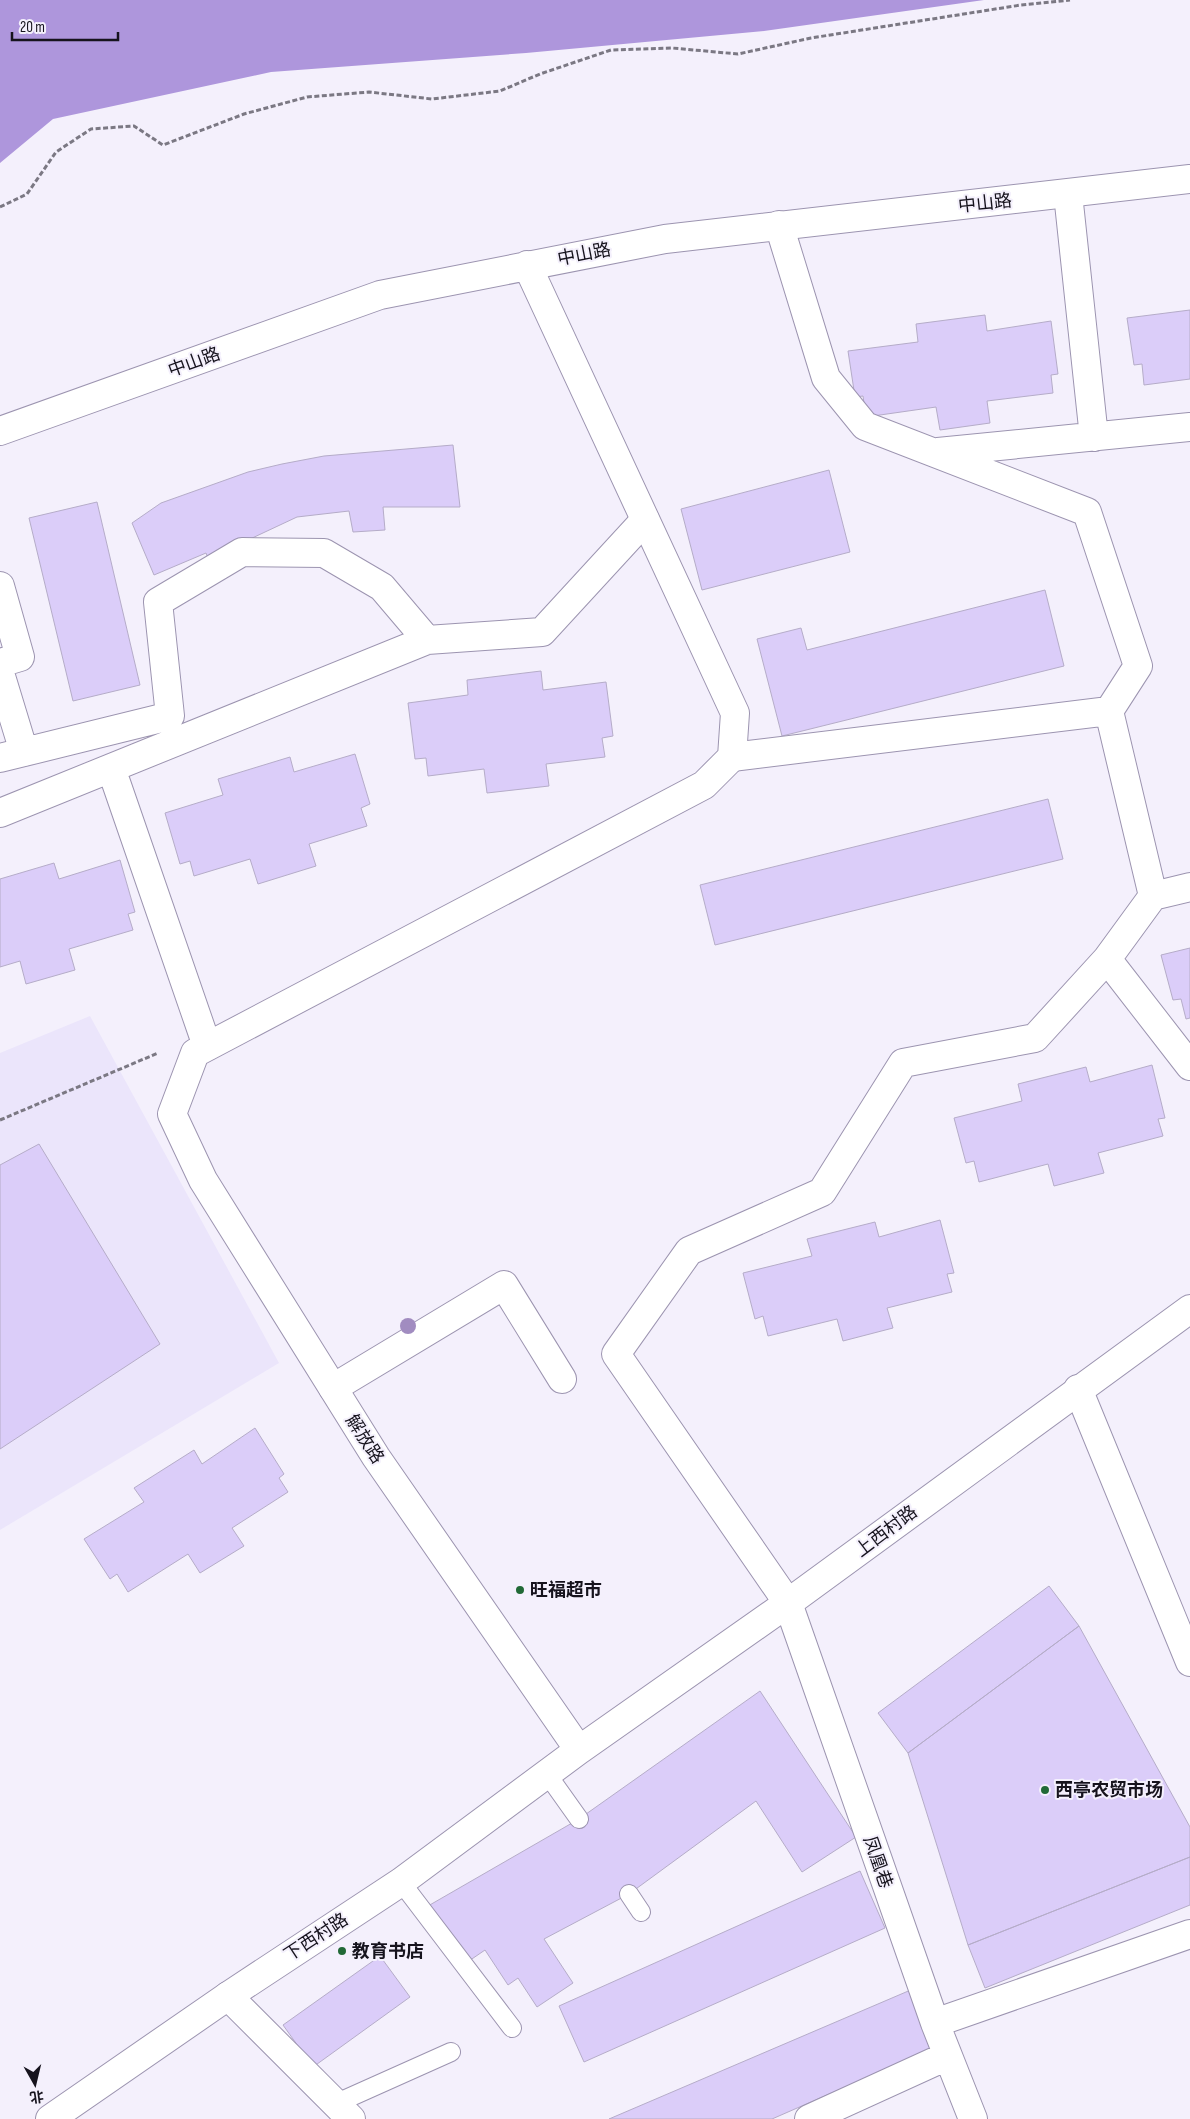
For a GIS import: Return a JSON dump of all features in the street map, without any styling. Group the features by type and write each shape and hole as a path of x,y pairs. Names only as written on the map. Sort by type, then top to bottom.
{"street":[{"name":"中山路","path":"0,431 380,295 665,239 1190,179"},
{"path":"1068,194 1094,437"},
{"path":"779,225 826,378 864,426 1087,512 1138,666 1109,711 1152,896"},
{"path":"527,265 735,713 732,757"},
{"path":"933,453 1190,427"},
{"path":"0,813 427,640 542,632 645,520"},
{"path":"0,673 12,755 170,716 158,602 242,552 324,553 382,587 427,640"},
{"path":"0,586 20,657 0,663"},
{"path":"111,768 207,1046 704,784 732,757 1109,711"},
{"path":"1190,887 1152,896 1107,959 1190,1066"},
{"name":"凤凰巷","path":"973,2119 935,2023 788,1604 616,1354 689,1251 822,1192 903,1063 1035,1038 1107,959"},
{"name":"解放路","path":"207,1046 195,1053 172,1114 203,1180 376,1457 580,1750"},
{"path":"333,1388 504,1285 562,1379"},
{"name":"上西村路","path":"580,1750 788,1604 1078,1389 1190,1309"},
{"path":"1078,1389 1190,1662"},
{"name":"下西村路","path":"50,2119 228,1996 401,1882 580,1750"},
{"path":"935,2023 1190,1934"},
{"path":"228,1996 344,2114"},
{"path":"810,2119 947,2056"}],"lane":[{"path":"547,1774 579,1819"},
{"path":"401,1882 512,2028"},
{"path":"629,1894 641,1912"},
{"path":"344,2114 450,2052"}],"path":[{"path":"0,207 27,194 56,152 91,129 134,126 162,145 244,114 307,97 369,92 432,99 500,91 540,74 611,50 672,48 738,54 810,38 1021,5 1070,0"},
{"path":"0,1120 158,1053"}],"shaded area":[{"path":"0,0 984,0 764,31 526,53 271,72 53,119 0,163"},
{"path":"90,1016 279,1363 0,1530 0,1053"}],"building":[{"path":"1190,310 1190,379 1144,385 1142,364 1134,365 1127,318"},
{"path":"985,315 987,331 1051,321 1058,374 1051,375 1053,393 987,401 990,423 940,430 936,407 866,417 863,396 855,397 848,351 918,342 916,324"},
{"path":"453,445 460,507 383,507 385,530 353,532 349,511 297,517 248,540 214,573 206,553 154,575 132,523 161,503 248,472 324,456"},
{"path":"829,470 850,552 702,590 681,509"},
{"path":"97,502 140,685 73,701 29,518"},
{"path":"1045,590 1064,666 782,736 757,639 801,628 807,650"},
{"path":"541,671 543,690 606,682 613,736 602,738 605,757 546,764 549,786 487,793 484,769 428,776 426,758 415,759 408,703 468,695 467,680"},
{"path":"355,754 370,804 361,808 367,826 309,844 316,866 258,884 250,859 194,876 190,861 180,864 165,813 223,795 218,779 290,757 294,772"},
{"path":"1048,799 1063,859 715,945 700,885"},
{"path":"120,860 135,912 128,914 133,930 69,949 75,970 26,984 20,961 0,967 0,879 54,863 59,879"},
{"path":"1190,948 1190,1018 1186,1019 1181,999 1173,1000 1161,955"},
{"path":"1152,1065 1165,1118 1158,1119 1163,1136 1098,1153 1104,1173 1054,1186 1048,1164 979,1182 974,1161 966,1163 954,1118 1022,1101 1018,1084 1086,1067 1090,1082"},
{"path":"39,1144 160,1344 0,1449 0,1165"},
{"path":"940,1220 954,1273 947,1274 952,1292 887,1308 893,1328 843,1341 837,1319 768,1336 763,1316 755,1319 743,1273 812,1256 807,1239 875,1222 879,1237"},
{"path":"255,1428 284,1474 279,1478 288,1492 232,1528 244,1546 200,1573 188,1554 128,1592 117,1574 110,1579 84,1539 144,1502 134,1488 194,1450 202,1464"},
{"path":"1049,1586 1079,1626 908,1753 878,1713"},
{"name":"西亭农贸市场","path":"1079,1626 1190,1827 1190,1857 968,1945 908,1753"},
{"path":"760,1691 856,1837 802,1872 756,1801 629,1894 544,1939 573,1983 537,2007 518,1978 508,1985 485,1950 466,1963 428,1906 579,1819"},
{"path":"1190,1857 1190,1905 985,1988 968,1945"},
{"path":"860,1871 885,1928 584,2062 559,2006"},
{"path":"380,1956 410,1997 313,2067 283,2025"},
{"path":"913,1989 939,2046 772,2119 609,2119"}],"place":[{"name":"旺福超市","path":"520,1590"},
{"name":"西亭农贸市场","path":"1045,1790"},
{"name":"教育书店","path":"342,1951"}]}
